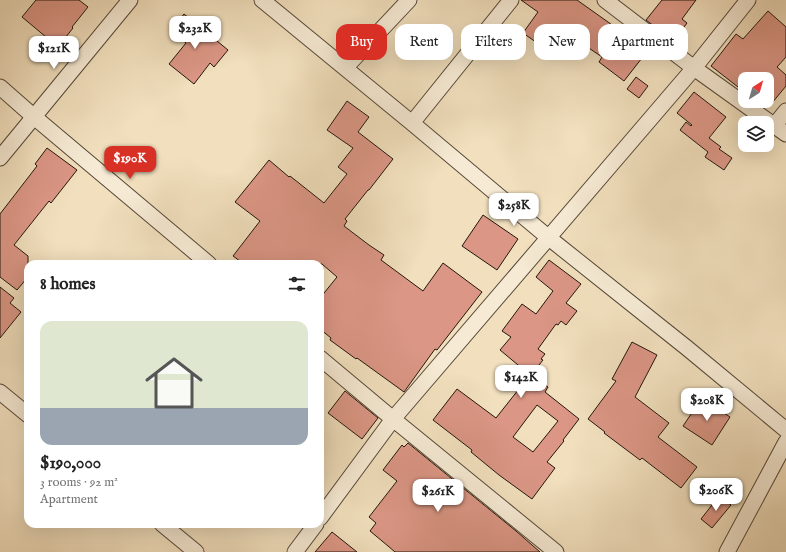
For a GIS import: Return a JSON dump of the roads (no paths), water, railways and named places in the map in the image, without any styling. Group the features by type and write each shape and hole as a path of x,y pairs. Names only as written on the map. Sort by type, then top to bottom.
{"street":[{"path":"0,158 33,116 130,0"},
{"path":"262,0 549,238 687,348 786,430"},
{"path":"345,68 409,0"},
{"path":"412,124 511,0"},
{"path":"605,0 694,68 780,130 786,111"},
{"path":"324,513 393,419 694,68 748,0"},
{"path":"0,87 204,260"},
{"path":"324,361 556,552"},
{"path":"0,392 24,412"},
{"path":"727,552 786,442"},
{"path":"167,528 196,552"},
{"path":"295,552 313,528"}]}
